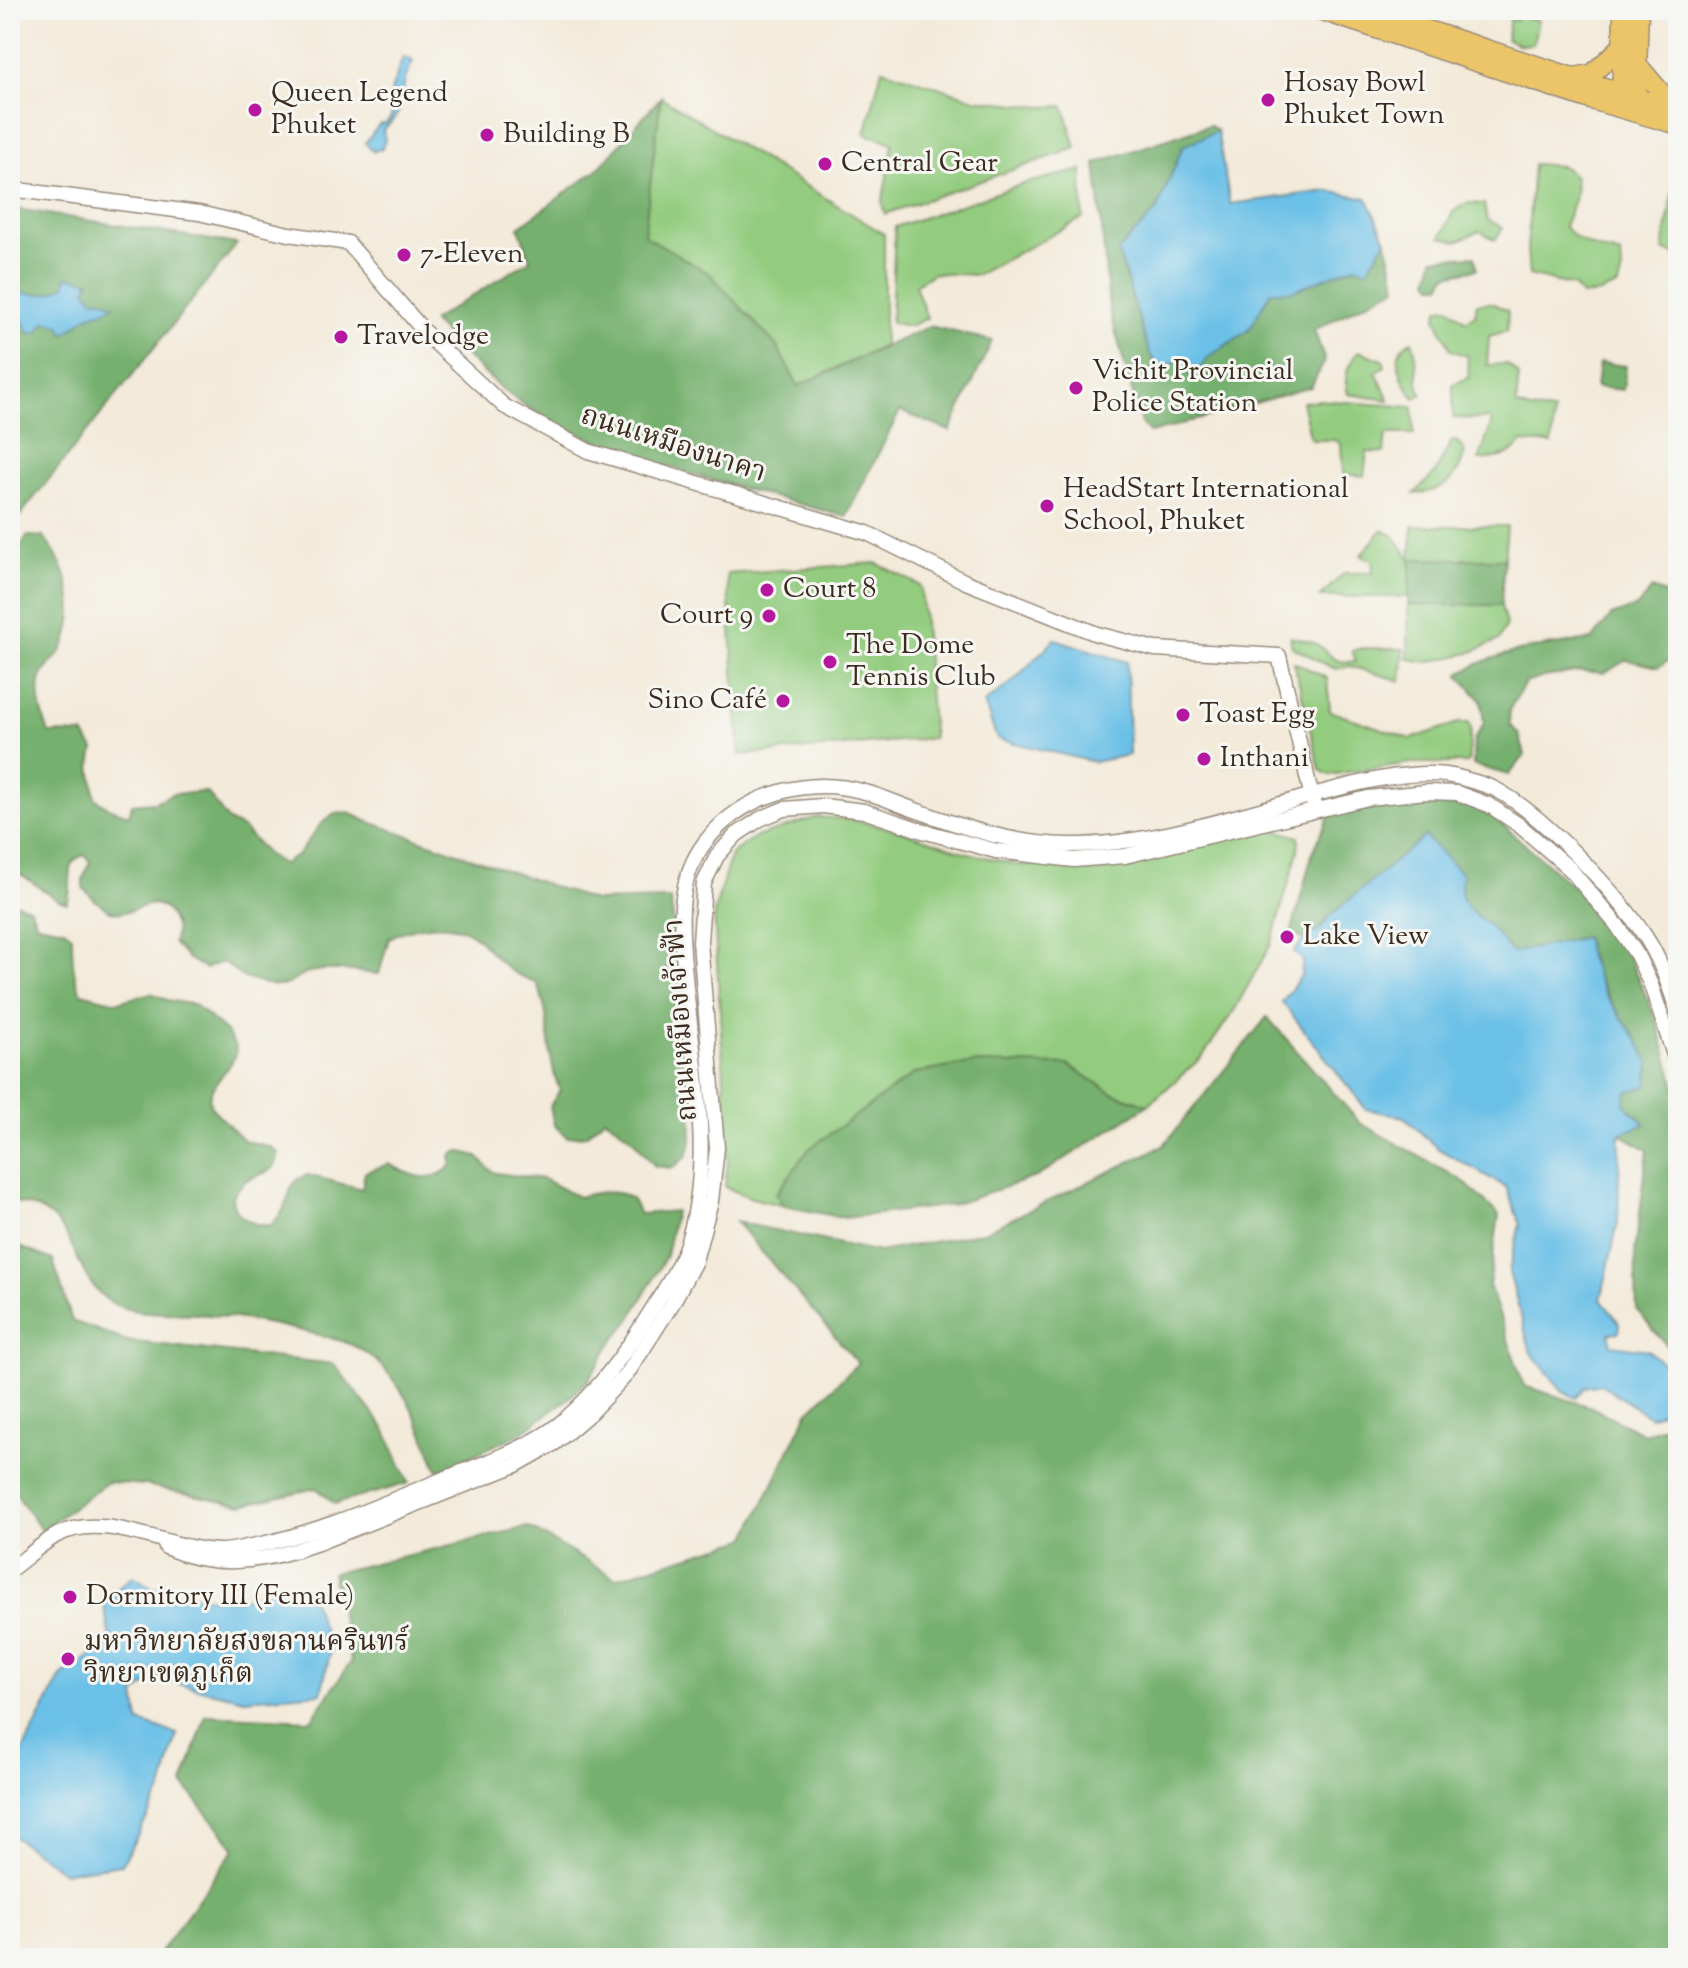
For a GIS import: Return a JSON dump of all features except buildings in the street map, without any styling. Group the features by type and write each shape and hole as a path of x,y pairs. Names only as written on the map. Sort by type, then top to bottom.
{"main road":[{"path":"1319,10 1678,115"},
{"path":"1366,10 1566,76 1629,103"},
{"path":"1623,10 1629,103"},
{"path":"1629,103 1638,65 1639,10"},
{"path":"1566,76 1592,74 1623,45"},
{"path":"1638,65 1678,115"}],"street":[{"name":"ถนนเหมืองนาคา","path":"10,189 199,213 289,234 348,243 429,337 504,406 588,451 867,533 966,582 1097,634 1155,649 1279,656 1313,803"},
{"name":"ถนนเหมืองเจ้าฟ้า","path":"142,1536 185,1556 221,1563 289,1553 516,1465 555,1443 590,1413 627,1374 672,1304 695,1261 711,1201 717,1148 700,942 704,883 717,856 736,835 760,819 784,809 823,806 864,811 996,851 1074,860 1125,856 1313,803 1367,782 1420,774 1452,775 1493,787 1523,807 1571,850 1646,938 1665,973 1678,1012"},
{"path":"1367,782 1368,798"},
{"name":"ถนนเหมืองเจ้าฟ้า","path":"10,1570 55,1536 78,1527 99,1525 221,1552 270,1543 315,1530 507,1453 554,1428 583,1402 620,1359 660,1297 686,1248 700,1181 700,1137 682,943 681,897 686,878 702,845 727,817 759,798 819,786 863,791 1005,838 1065,845 1135,840 1313,803 1426,792 1457,793 1489,805 1519,825 1570,869 1598,903 1637,955 1651,985 1678,1067"}],"green space":[{"path":"1520,11 1526,14 1526,18 1538,20 1533,44 1520,45 1506,39 1510,19 1515,20"},
{"path":"882,69 975,99 1043,107 1064,106 1076,148 885,214 882,204 893,143 865,134"},
{"path":"661,97 884,234 884,346 798,386 776,345 643,235"},
{"path":"661,97 644,235 710,274 776,345 798,386 930,326 992,341 950,431 900,411 846,517 650,461 574,431 509,394 432,321 530,260 519,227 598,169"},
{"path":"1210,125 1217,131 1183,146 1157,210 1118,251 1150,354 1161,369 1178,360 1193,378 1208,357 1249,330 1271,291 1292,291 1355,266 1367,269 1386,240 1397,287 1314,330 1325,361 1311,387 1150,433 1141,423 1109,308 1096,163"},
{"path":"1678,158 1678,256 1663,250"},
{"path":"1533,164 1562,166 1574,175 1575,195 1564,226 1583,242 1621,255 1622,270 1618,286 1582,296 1573,286 1529,275 1527,250"},
{"path":"1082,170 1083,218 977,275 934,273 915,285 927,318 910,326 891,323 895,227 1026,183"},
{"path":"1467,203 1484,204 1487,219 1503,228 1495,240 1480,231 1457,241 1441,237 1453,212"},
{"path":"10,208 237,244 10,528"},
{"path":"1475,256 1477,269 1447,275 1441,285 1433,285 1429,280 1434,258"},
{"path":"1477,303 1492,303 1508,311 1507,331 1489,336 1487,365 1507,364 1519,375 1516,405 1554,412 1552,444 1522,442 1508,454 1479,460 1491,425 1490,419 1453,418 1453,384 1469,378 1467,356 1451,350 1436,318 1439,308 1449,307 1466,321 1475,315"},
{"path":"1412,341 1422,394 1415,398 1399,368 1400,352 1404,345"},
{"path":"1359,351 1383,360 1385,366 1376,372 1389,400 1348,394 1347,371"},
{"path":"1599,363 1626,366 1623,390 1596,387"},
{"path":"1318,400 1413,407 1414,434 1386,434 1384,453 1367,452 1364,476 1343,474 1341,444 1334,440 1311,440 1302,402"},
{"path":"1452,440 1458,442 1465,452 1458,471 1441,487 1414,494 1435,473"},
{"path":"1413,526 1507,526 1504,559 1411,559 1409,597 1320,597 1344,573 1373,573 1372,560 1361,555 1382,530 1393,535 1410,558"},
{"path":"27,536 44,537 52,549 66,575 72,604 69,633 63,648 41,678 40,699 49,733 83,734 94,749 91,765 95,798 111,809 129,815 132,804 155,802 172,794 207,792 228,821 244,829 267,854 283,864 298,855 320,825 333,814 350,813 594,901 670,899 680,963 691,1091 692,1140 687,1156 673,1168 655,1166 632,1138 605,1118 586,1135 567,1137 554,1125 550,1106 560,1090 552,1063 545,1008 536,982 510,970 468,932 434,926 399,933 389,938 379,974 319,971 306,973 286,985 273,985 244,978 223,963 205,969 187,958 173,943 176,931 174,922 159,905 152,904 122,913 97,902 83,888 90,861 85,855 78,858 71,868 67,903 10,867 10,849 18,833 15,824 10,825 10,649 19,614 15,565 17,553"},
{"path":"1411,559 1504,559 1501,605 1408,605"},
{"name":"The Dome Tennis Club","path":"876,563 921,586 933,738 740,755 727,574"},
{"path":"1652,589 1676,598 1678,596 1678,655 1658,667 1627,660 1604,673 1582,671 1525,683 1509,710 1510,725 1519,734 1525,755 1509,775 1473,765 1474,740 1484,723 1481,700 1459,675 1505,655 1592,640 1611,616 1637,607"},
{"path":"1408,605 1501,605 1506,625 1499,640 1470,653 1428,662 1408,659"},
{"path":"1290,637 1316,644 1340,661 1356,661 1352,651 1362,648 1404,649 1401,681 1350,666 1335,669 1292,647"},
{"path":"1294,662 1327,678 1330,711 1411,739 1458,723 1469,723 1468,763 1411,763 1329,775 1320,770"},
{"path":"1434,797 1471,806 1494,817 1587,899 1627,953 1657,1021 1678,1096 1678,1359 1637,1310 1635,1251 1648,1150 1620,1134 1645,1124 1624,1104 1638,1041 1599,979 1585,937 1512,954 1488,924 1471,915 1459,893 1331,915 1319,931 1304,939 1291,934 1312,854 1331,812"},
{"path":"817,817 855,820 1019,865 1078,865 1266,827 1299,837 1298,851 1271,944 1235,1009 1202,1057 1148,1105 1113,1093 1068,1065 776,1193 784,1206 725,1187 728,1159 714,913 731,854 753,838"},
{"path":"13,902 30,908 37,924 64,929 72,935 74,971 81,993 117,1002 151,993 167,1000 195,1005 226,1032 236,1048 235,1057 212,1089 209,1099 211,1107 243,1140 271,1147 278,1153 272,1169 246,1181 232,1197 236,1210 251,1222 271,1225 283,1210 294,1183 302,1177 308,1175 362,1189 365,1172 389,1164 413,1175 429,1177 452,1165 451,1155 459,1151 477,1156 496,1173 543,1179 578,1197 619,1193 630,1198 640,1214 675,1211 666,1256 630,1320 589,1379 568,1399 520,1434 438,1471 408,1401 385,1370 356,1347 327,1337 247,1320 131,1310 112,1303 97,1291 86,1276 63,1229 34,1207 10,1202 10,907"},
{"path":"1267,1017 1360,1123 1463,1181 1499,1215 1489,1285 1524,1386 1591,1407 1644,1434 1678,1421 1678,1958 156,1958 235,1848 183,1784 206,1715 311,1720 351,1662 332,1573 528,1527 616,1578 746,1539 808,1412 858,1363 736,1222 879,1252 984,1232 1163,1146"},
{"path":"975,1063 1068,1065 1113,1093 1148,1105 1038,1176 952,1205 845,1218 784,1206 776,1194 809,1149 915,1073"},
{"path":"10,1243 53,1260 72,1321 127,1341 334,1364 385,1429 409,1483 335,1504 316,1488 242,1505 145,1485 108,1482 41,1530 10,1485"}],"water":[{"path":"403,57 413,61 405,79 399,110 383,130 385,140 381,150 374,152 365,143 380,124 390,119 397,97 391,91"},
{"path":"1217,131 1230,204 1327,191 1367,198 1386,240 1367,270 1355,266 1292,291 1271,291 1249,330 1208,357 1193,379 1178,360 1161,370 1150,354 1118,251 1157,210 1183,146"},
{"path":"67,276 90,281 86,289 93,299 103,299 114,305 88,316 64,334 60,325 45,322 38,332 29,333 25,324 10,310 13,299 20,292 54,292 65,286"},
{"path":"1055,639 1127,662 1129,755 1094,762 997,739 984,703 1011,683"},
{"path":"1425,836 1462,874 1462,898 1468,908 1493,930 1512,953 1585,937 1589,957 1604,993 1638,1041 1650,1065 1647,1086 1627,1092 1624,1104 1645,1124 1620,1134 1618,1222 1601,1300 1620,1323 1619,1332 1609,1333 1612,1345 1648,1350 1678,1377 1676,1405 1650,1417 1601,1384 1585,1387 1576,1398 1563,1391 1531,1353 1509,1272 1520,1224 1506,1187 1437,1148 1404,1117 1366,1109 1282,1002 1301,976 1303,960 1294,952 1306,936 1319,931 1331,915"},
{"path":"133,1576 153,1588 178,1594 235,1600 279,1588 308,1590 331,1649 321,1693 244,1699 154,1678 135,1694 139,1722 177,1734 162,1790 122,1864 64,1872 10,1834 10,1776 61,1676 111,1642 103,1601"}],"place":[{"name":"Hosay Bowl Phuket Town","path":"1268,100"},
{"name":"Queen Legend Phuket","path":"255,110"},
{"name":"Building B","path":"487,135"},
{"name":"Central Gear","path":"825,164"},
{"name":"7-Eleven","path":"404,255"},
{"name":"Travelodge","path":"341,337"},
{"name":"Vichit Provincial Police Station","path":"1076,388"},
{"name":"HeadStart International School, Phuket","path":"1047,506"},
{"name":"Court 8","path":"767,590"},
{"name":"Court 9","path":"769,616"},
{"name":"The Dome Tennis Club","path":"830,662"},
{"name":"Sino Café","path":"783,701"},
{"name":"Toast Egg","path":"1183,715"},
{"name":"Inthani","path":"1204,759"},
{"name":"Lake View","path":"1287,937"},
{"name":"Dormitory III (Female)","path":"70,1597"},
{"name":"มหาวิทยาลัยสงขลานครินทร์ วิทยาเขตภูเก็ต","path":"68,1659"}]}
